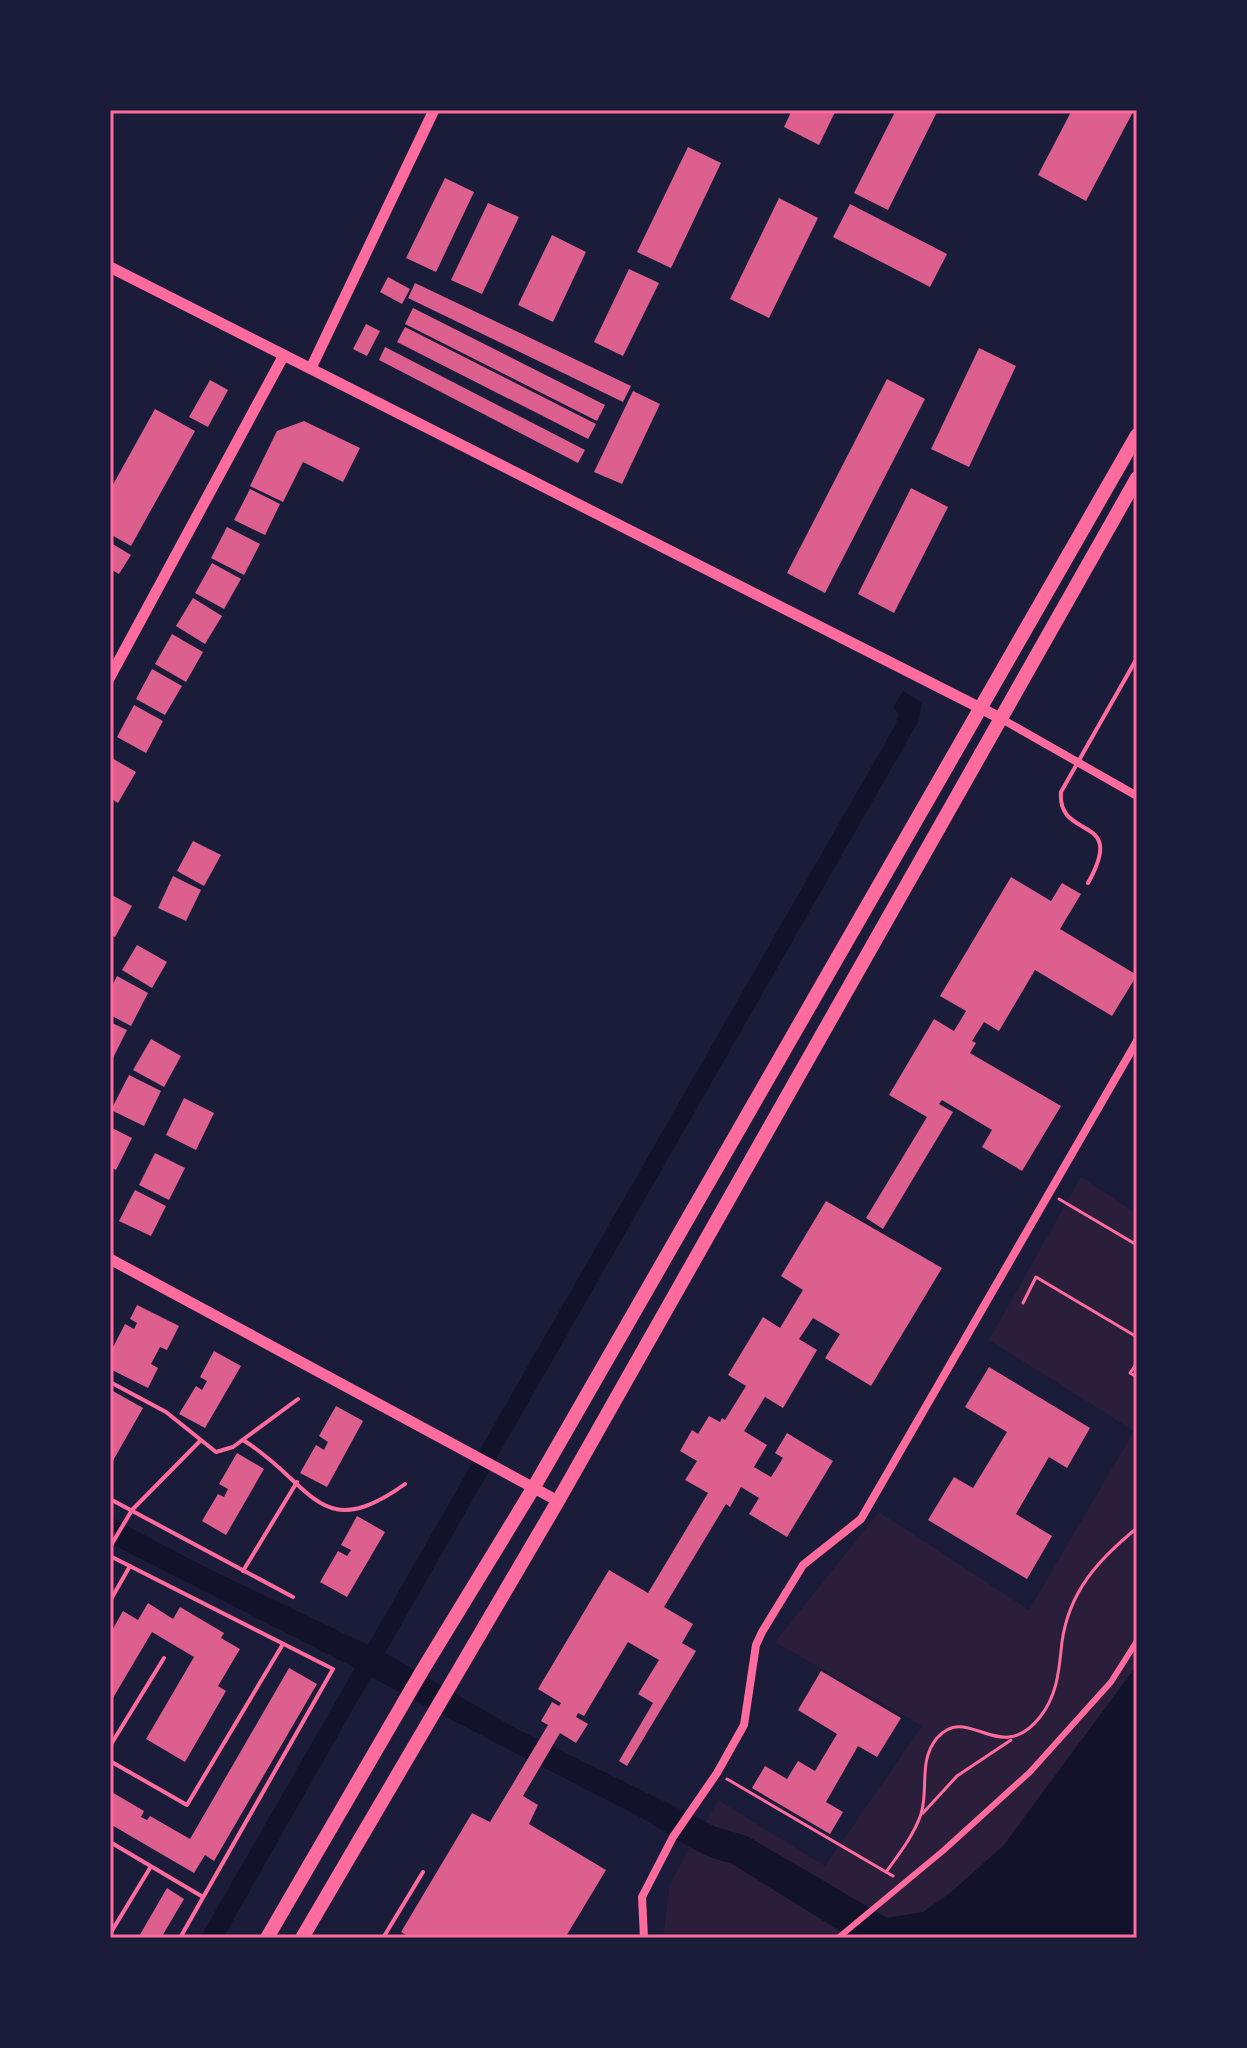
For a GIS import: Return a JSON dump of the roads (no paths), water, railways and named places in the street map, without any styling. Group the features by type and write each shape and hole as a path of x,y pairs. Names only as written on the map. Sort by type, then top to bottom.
{"main road":[{"path":"267,1938 422,1671 534,1487 1137,435"},
{"path":"302,1938 558,1501 1137,478"}],"street":[{"path":"311,368 434,110"},
{"path":"110,267 982,707 1137,796"},
{"path":"110,677 284,355"},
{"path":"644,1938 642,1897 673,1837 717,1773 744,1725 762,1632 803,1565 861,1519 1137,1041"},
{"path":"110,1259 558,1501"},
{"path":"840,1936 1011,1790 1111,1682 1137,1641"}],"lane":[{"path":"1088,883 1102,859 1103,848 1098,837 1065,813 1060,803 1064,783 1137,658"},
{"path":"110,1382 166,1412 216,1452 243,1440 298,1399"},
{"path":"243,1440 271,1458 322,1506 349,1513 383,1500 405,1484"},
{"path":"110,1547 132,1510 200,1441"},
{"path":"243,1571 297,1482"},
{"path":"110,1499 293,1597"},
{"path":"110,1556 333,1669 180,1938"},
{"path":"110,1601 130,1566"},
{"path":"110,1761 187,1805 283,1644"},
{"path":"110,1746 164,1658"},
{"path":"110,1842 203,1897"},
{"path":"110,1934 151,1867"},
{"path":"383,1938 423,1872"}]}
